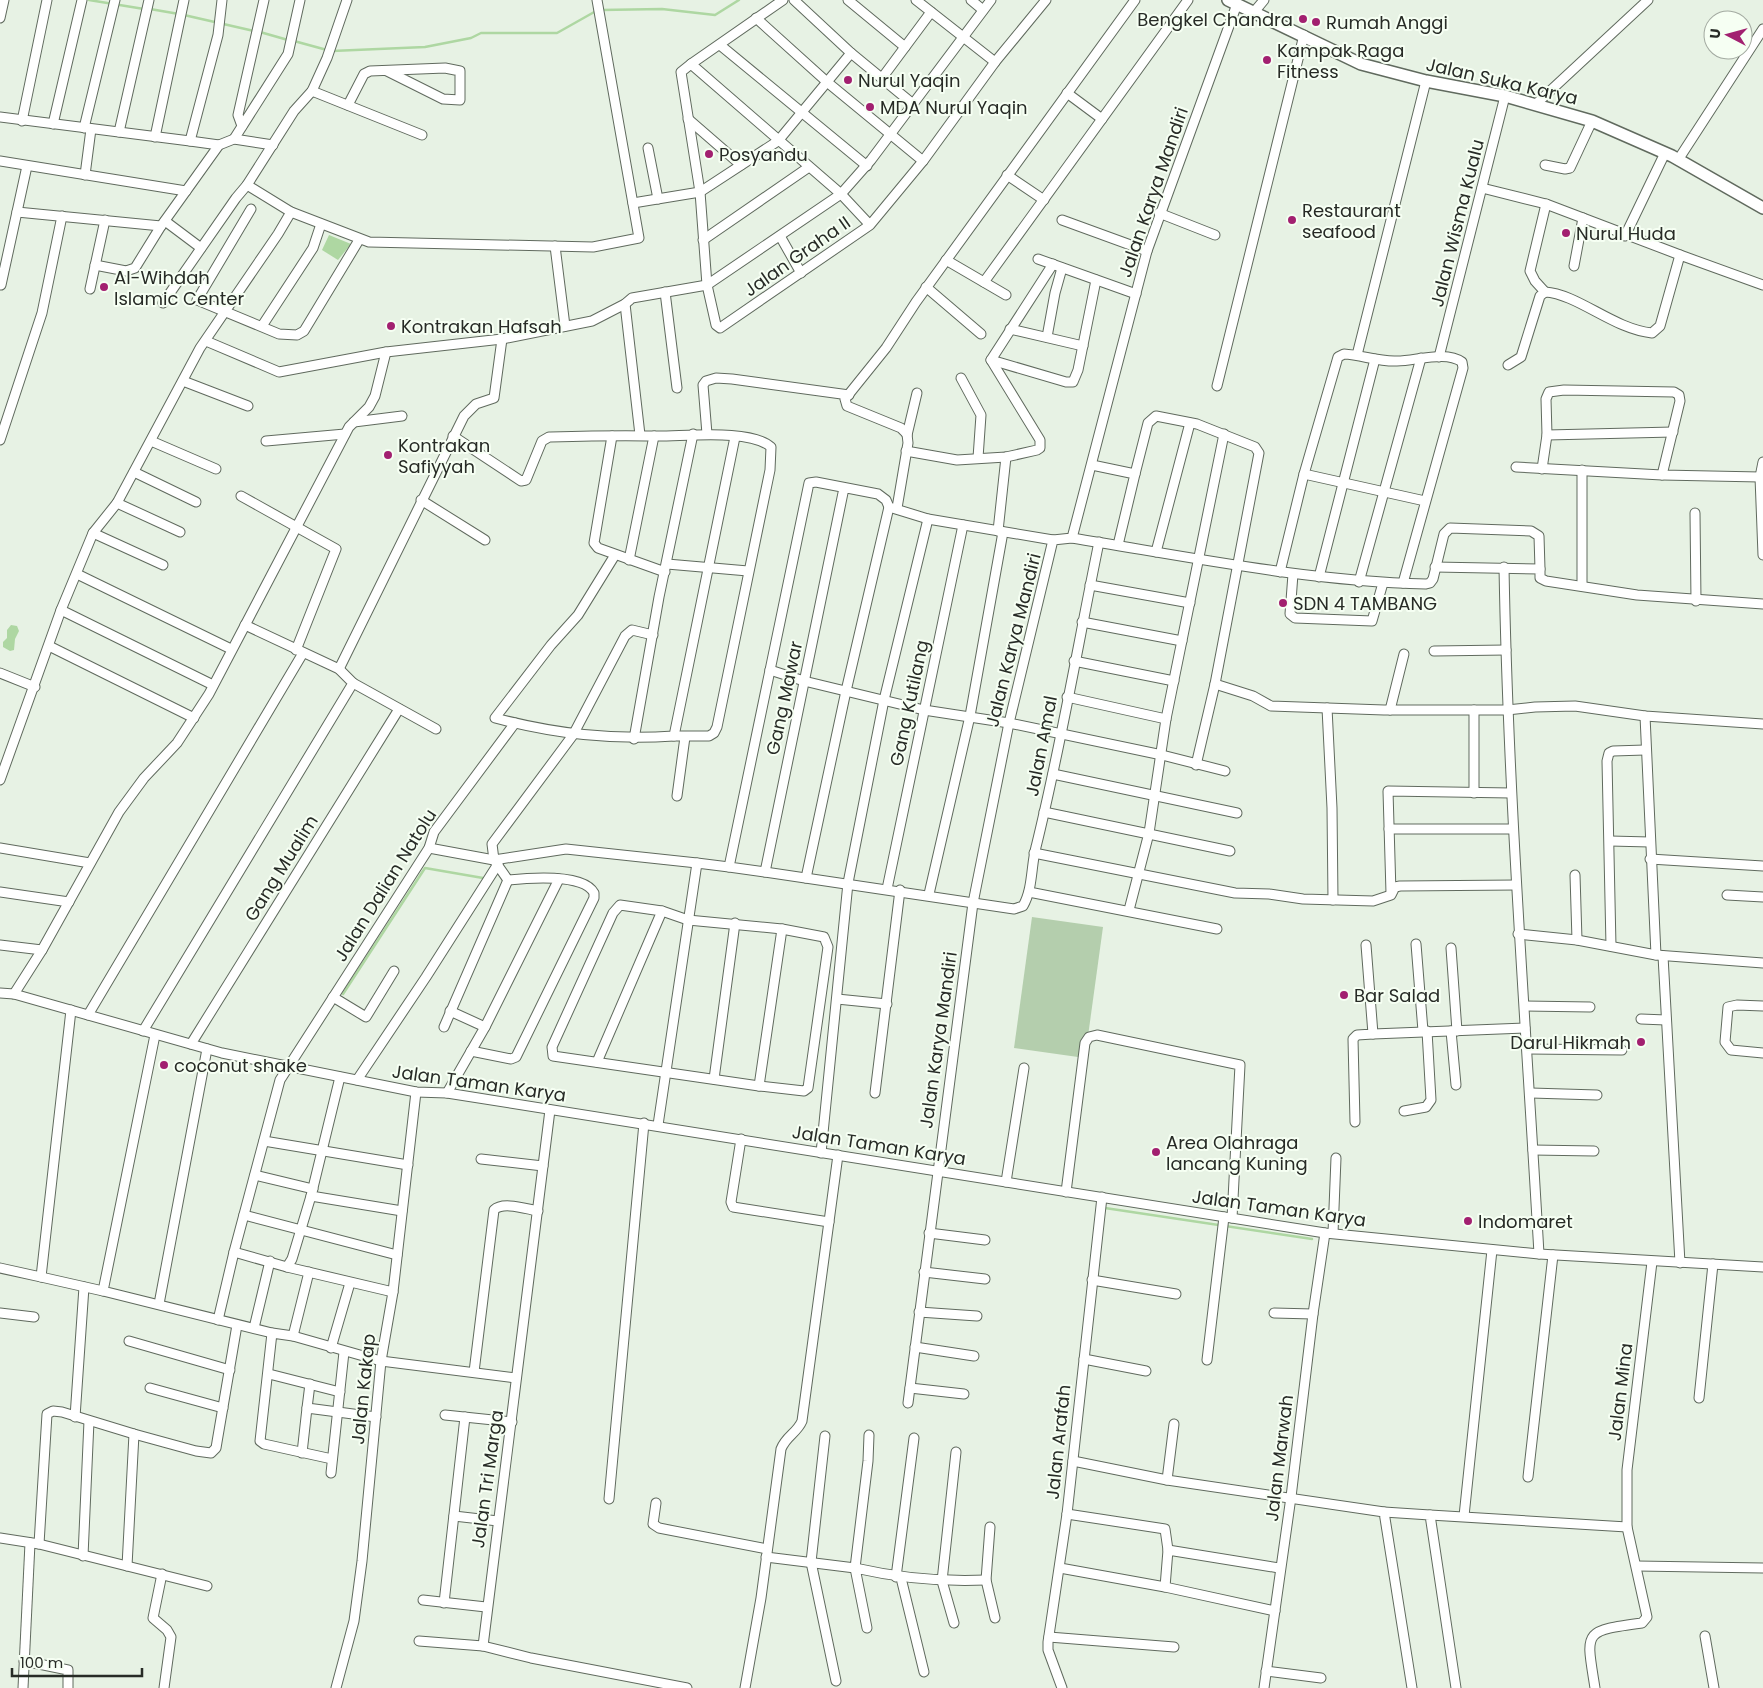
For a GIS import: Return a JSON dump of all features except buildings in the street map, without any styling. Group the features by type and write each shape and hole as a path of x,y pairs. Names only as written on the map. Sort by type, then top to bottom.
{"main road":[{"name":"Jalan Suka Karya","path":"1233,2 1361,64 1426,81 1505,96 1592,121 1665,153 1763,208"}],"street":[{"path":"0,18 4,0"},
{"path":"22,121 48,0"},
{"path":"85,175 88,129 115,0"},
{"path":"190,141 218,34 222,0"},
{"path":"242,126 238,115 264,0"},
{"path":"234,139 288,54 300,0"},
{"path":"163,303 247,185 294,111 312,91 327,58 347,0"},
{"path":"783,0 691,64 841,194 870,225"},
{"path":"794,0 851,53 913,104"},
{"path":"848,0 905,47"},
{"path":"916,0 995,62"},
{"path":"971,0 983,10"},
{"path":"206,341 279,372 386,352 502,339 592,321 625,304 632,298 707,285 841,194 867,166 991,0"},
{"name":"Jalan Graha II","path":"691,64 681,74 700,192 707,285 716,325 720,328 870,225 922,161 995,62 1046,0"},
{"path":"907,435 901,428 847,406 845,399 886,348 926,286 1134,0"},
{"path":"984,282 1188,0"},
{"path":"1254,12 1264,0"},
{"path":"1536,104 1648,0"},
{"path":"119,132 149,1"},
{"path":"247,185 291,212 359,240 593,247 639,238 597,1"},
{"name":"Jalan Karya Mandiri","path":"908,1403 936,1171 973,902 1009,723 1053,540 1072,538 1147,251 1233,2"},
{"path":"53,124 81,3"},
{"path":"155,137 183,4"},
{"path":"882,78 931,12"},
{"path":"756,18 827,82 922,161"},
{"path":"1678,160 1763,29"},
{"path":"1217,386 1304,35"},
{"path":"720,45 867,166"},
{"path":"633,203 700,192 778,141 851,53"},
{"path":"348,105 365,72 445,68 460,72 460,100 443,99 387,71"},
{"path":"1357,354 1426,81"},
{"path":"312,91 422,135"},
{"path":"1067,93 1102,119"},
{"name":"Jalan Wisma Kualu","path":"1440,357 1505,96"},
{"path":"0,117 219,145 234,139 273,144"},
{"path":"688,119 741,165"},
{"path":"1545,164 1565,169 1570,168 1592,121"},
{"path":"95,265 126,271 132,270 219,145"},
{"path":"648,148 658,199"},
{"path":"1625,236 1665,153"},
{"path":"0,161 186,190"},
{"path":"1,285 27,166"},
{"path":"703,240 809,167"},
{"path":"1008,175 1044,200"},
{"path":"1482,188 1546,204 1625,236 1763,286"},
{"path":"1546,204 1530,271 1535,281 1545,292 1560,295 1635,330 1654,332 1660,326 1680,255"},
{"path":"251,209 197,297 199,302 279,334 290,336 302,333 340,276 359,240"},
{"path":"17,212 163,224 202,248"},
{"path":"0,780 35,687 61,610 93,534 117,502 206,341 291,212"},
{"path":"1160,213 1214,235"},
{"path":"0,440 42,312 62,216"},
{"path":"1574,266 1583,218"},
{"path":"90,289 105,220"},
{"path":"1062,220 1147,251"},
{"path":"262,326 313,248 321,224"},
{"path":"780,236 801,273"},
{"path":"555,246 565,326"},
{"path":"1038,259 1136,294"},
{"path":"946,260 1006,295"},
{"path":"991,360 1010,329 1058,266"},
{"path":"1048,337 1058,266"},
{"path":"991,360 1071,382 1078,373 1096,280"},
{"path":"926,286 981,334"},
{"path":"665,292 677,388"},
{"path":"1508,365 1521,357 1540,296 1545,292"},
{"path":"625,304 640,435"},
{"path":"1010,329 1083,346"},
{"path":"339,669 453,436 472,408 494,398 502,339"},
{"path":"14,994 42,950 119,812 144,778 177,743 194,718 345,434 352,422 369,407 375,396 386,352"},
{"path":"1280,572 1304,474 1336,360 1344,354 1357,354 1375,359 1397,361 1440,357 1457,358 1462,362 1464,368 1403,584"},
{"path":"1359,582 1421,358"},
{"path":"1319,577 1375,359"},
{"path":"906,451 957,460 1006,457 1040,448 1040,440 991,360"},
{"path":"707,434 703,385 706,381 716,378 848,395"},
{"path":"961,378 981,415 978,458"},
{"path":"183,381 248,406"},
{"path":"1542,469 1546,435 1547,396 1550,391 1674,392 1680,398 1662,475"},
{"path":"806,878 846,691 893,507 917,393"},
{"path":"352,422 402,416"},
{"path":"1118,545 1150,419 1162,416 1190,423 1255,447 1260,456 1215,684 1196,765"},
{"path":"1156,552 1190,423"},
{"path":"1546,435 1673,432"},
{"path":"266,441 345,434"},
{"path":"634,738 693,434"},
{"path":"453,436 521,481 526,480 544,438 707,434 763,441 772,449 770,470 716,731 709,736 634,738 573,735 495,718 551,645 578,615 615,555"},
{"path":"1130,910 1149,833 1166,720 1224,434"},
{"path":"612,436 594,536 598,548 629,560 666,568 707,566 748,571"},
{"path":"629,560 654,436"},
{"path":"674,736 707,566 735,437"},
{"path":"150,441 216,469"},
{"path":"929,894 970,716 1001,532 1006,457"},
{"path":"1763,462 1760,477 1763,555"},
{"path":"1092,465 1135,474"},
{"path":"1516,467 1662,475 1760,477"},
{"path":"1582,470 1582,586"},
{"path":"134,472 196,502"},
{"path":"1304,474 1425,501"},
{"path":"730,863 807,487 812,482 882,495 893,507 928,519 1053,540"},
{"name":"Gang Mawar","path":"765,872 844,488"},
{"path":"88,1015 300,651 336,550 334,547 296,528 241,496"},
{"path":"421,500 484,540"},
{"path":"117,502 180,532"},
{"path":"1695,513 1696,600"},
{"path":"822,1153 848,883 884,700 928,519"},
{"name":"Gang Kutilang","path":"887,889 963,525"},
{"path":"1072,538 1293,574 1359,582 1403,584 1430,583 1444,534 1455,527 1534,532 1539,539 1539,576 1544,580 1696,600 1763,604"},
{"path":"93,534 163,565"},
{"name":"Jalan Amal","path":"1029,892 1034,853 1062,734 1067,696 1099,542"},
{"path":"1435,567 1540,569"},
{"path":"1504,567 1507,710 1518,934 1528,1048 1539,1254"},
{"path":"77,574 231,649"},
{"path":"1293,574 1290,614 1295,618 1372,621 1383,583"},
{"path":"1090,585 1190,603"},
{"path":"61,610 213,685"},
{"path":"1082,622 1182,640"},
{"path":"245,625 339,669 353,684 436,729"},
{"path":"508,880 496,862 492,844 573,735 625,636 632,630 653,635"},
{"path":"49,646 194,718"},
{"path":"1434,651 1506,650"},
{"path":"1390,710 1404,654"},
{"path":"1074,661 1174,681"},
{"path":"770,670 804,681 924,710 1009,723 1162,755 1225,771"},
{"path":"0,673 35,687"},
{"path":"143,1032 353,684"},
{"path":"1215,684 1253,696 1271,706 1390,710 1507,710 1535,706 1575,706 1645,716 1763,724"},
{"path":"1067,696 1166,720"},
{"path":"1327,708 1332,808 1333,900"},
{"name":"Gang Mualim","path":"191,1044 400,709"},
{"path":"1474,710 1474,793"},
{"path":"1645,716 1650,859 1666,1020 1680,1262"},
{"name":"Jalan Dalian Natolu","path":"218,1320 234,1252 280,1080 429,848 434,832 515,723"},
{"path":"677,796 685,737"},
{"path":"1612,946 1609,753 1623,749 1645,750"},
{"path":"1053,774 1238,813"},
{"path":"1392,895 1388,791 1511,793"},
{"path":"1044,812 1230,851"},
{"path":"1389,829 1513,829"},
{"path":"1610,841 1650,842"},
{"path":"0,848 90,863"},
{"path":"429,848 496,862 566,849 697,863 730,863 765,872 1017,908 1025,903 1029,892 1130,910 1217,929"},
{"path":"1034,853 1235,893 1333,900 1373,901 1392,895 1395,888 1400,886 1516,885"},
{"path":"1650,859 1763,866"},
{"path":"357,1080 426,977 496,862"},
{"path":"658,1125 697,863"},
{"path":"1576,875 1577,940"},
{"path":"471,1052 511,1059 517,1055 594,898 592,889 585,884 535,877 508,880"},
{"path":"447,1093 485,1027 559,879"},
{"path":"444,1027 508,880"},
{"path":"875,1093 900,890"},
{"path":"0,892 69,902"},
{"path":"1727,895 1763,897"},
{"path":"628,905 662,911 688,920 735,923 824,936 828,945 811,1078 808,1088 804,1091 760,1086 555,1056 551,1049 618,907 628,905"},
{"path":"597,1062 662,911"},
{"path":"714,1079 735,923"},
{"path":"760,1086 782,929"},
{"path":"1518,934 1577,940 1659,955 1763,963"},
{"path":"1404,1111 1426,1107 1431,1100 1416,944"},
{"path":"0,945 42,950"},
{"path":"1366,945 1373,1034"},
{"path":"1451,948 1456,1085"},
{"path":"334,997 366,1017 394,971"},
{"name":"Jalan Taman Karya","path":"0,993 14,994 207,1049 288,1068 416,1092 447,1093 658,1125 822,1153 1329,1233 1539,1254 1763,1267"},
{"path":"837,999 887,1004"},
{"path":"1763,1006 1738,1005 1728,1007 1725,1042 1731,1050 1763,1053"},
{"path":"1525,1006 1590,1008"},
{"path":"41,1277 71,1010"},
{"path":"450,1011 485,1027"},
{"path":"1641,1019 1666,1020"},
{"path":"1355,1122 1353,1040 1357,1035 1525,1028"},
{"path":"103,1291 154,1034"},
{"path":"1066,1192 1085,1043 1089,1037 1097,1035 1240,1065 1228,1218 1207,1360"},
{"path":"1528,1048 1622,1050"},
{"path":"159,1304 207,1049"},
{"path":"1006,1182 1024,1068"},
{"path":"287,1267 292,1259 312,1192 340,1077"},
{"name":"Jalan Kakap","path":"336,1688 354,1620 381,1361 393,1292 416,1092"},
{"path":"1530,1093 1597,1095"},
{"name":"Jalan Tri Marga","path":"482,1646 512,1422 550,1110"},
{"path":"608,1499 644,1123"},
{"path":"741,1139 730,1202 732,1206 829,1222"},
{"path":"264,1141 408,1165"},
{"path":"1533,1150 1594,1151"},
{"path":"745,1688 767,1553 781,1449 786,1438 798,1431 802,1421 838,1155"},
{"name":"Jalan Marwah","path":"1264,1688 1291,1497 1313,1314 1329,1233 1336,1158"},
{"path":"481,1159 543,1166"},
{"path":"255,1175 312,1192 402,1211"},
{"name":"Jalan Arafah","path":"1062,1688 1048,1650 1049,1637 1067,1514 1102,1197"},
{"path":"474,1372 492,1214 500,1207 538,1211"},
{"path":"244,1215 397,1256"},
{"path":"929,1233 985,1240"},
{"path":"1464,1516 1492,1250"},
{"path":"234,1252 350,1283 393,1292"},
{"path":"1528,1477 1553,1255"},
{"path":"254,1328 270,1261"},
{"name":"Jalan Mina","path":"1595,1688 1588,1644 1592,1635 1603,1630 1642,1623 1647,1617 1627,1527 1627,1470 1652,1262"},
{"path":"1699,1398 1713,1264"},
{"path":"0,1268 159,1304 236,1325 293,1336 381,1361 516,1378"},
{"path":"293,1336 309,1272"},
{"path":"924,1272 985,1279"},
{"path":"1092,1280 1176,1294"},
{"path":"331,1348 350,1283"},
{"path":"75,1417 84,1287"},
{"path":"0,1312 34,1317"},
{"path":"919,1312 977,1316"},
{"path":"1274,1313 1313,1314"},
{"path":"23,1688 46,1417 53,1411 211,1453 216,1448 224,1408 236,1325"},
{"path":"272,1333 260,1440 264,1444 332,1459"},
{"path":"129,1342 230,1370"},
{"path":"915,1347 974,1356"},
{"path":"330,1474 344,1352"},
{"path":"1084,1359 1146,1370"},
{"path":"268,1374 340,1392"},
{"path":"302,1453 310,1384"},
{"path":"150,1388 224,1408"},
{"path":"910,1388 964,1394"},
{"path":"307,1408 376,1417"},
{"path":"445,1415 512,1422"},
{"path":"444,1603 465,1417"},
{"path":"83,1556 89,1421"},
{"path":"1167,1480 1174,1424"},
{"path":"127,1566 134,1434"},
{"path":"867,1628 855,1568 866,1480 869,1435"},
{"path":"825,1436 811,1562 836,1681"},
{"path":"914,1438 899,1577 924,1672"},
{"path":"954,1624 942,1582 956,1452"},
{"path":"1073,1461 1167,1480 1384,1512 1627,1527"},
{"path":"656,1503 653,1524 659,1528 811,1562 899,1577 942,1582 986,1580"},
{"path":"1384,1512 1412,1688"},
{"path":"1067,1514 1165,1529 1168,1550 1165,1587"},
{"path":"1430,1515 1456,1688"},
{"path":"454,1516 498,1521"},
{"path":"990,1527 986,1580 995,1618"},
{"path":"0,1538 34,1543 207,1586"},
{"path":"1168,1550 1280,1568"},
{"path":"1637,1566 1763,1568"},
{"path":"1060,1568 1165,1587 1275,1611"},
{"path":"162,1574 153,1618 167,1630 171,1637 164,1688"},
{"path":"423,1600 486,1607"},
{"path":"1704,1636 1714,1688"},
{"path":"1049,1637 1174,1647"},
{"path":"419,1641 482,1646 531,1658 687,1688"},
{"path":"24,1661 68,1670 68,1688"},
{"path":"1266,1671 1321,1678"}],"shaded area":[{"path":"329,235 351,244 338,260 322,250"},
{"path":"11,625 17,626 19,631 15,639 14,650 10,651 3,647 3,642 7,638 7,630"},
{"path":"1032,917 1103,927 1085,1058 1014,1048"}],"waterway":[{"path":"89,0 144,9"},
{"path":"601,10 662,9 715,15 739,0"},
{"path":"150,9 179,14"},
{"path":"332,51 425,47 471,38 481,33 557,33 596,11"},
{"path":"184,15 254,31"},
{"path":"260,32 288,40"},
{"path":"294,41 327,50"},
{"path":"343,994 425,868 483,878"},
{"path":"1105,1208 1312,1239"}],"place":[{"name":"Bengkel Chandra","path":"1303,19"},
{"name":"Rumah Anggi","path":"1316,22"},
{"name":"Kampak Raga Fitness","path":"1267,60"},
{"name":"Nurul Yaqin","path":"848,80"},
{"name":"MDA Nurul Yaqin","path":"870,107"},
{"name":"Posyandu","path":"709,154"},
{"name":"Restaurant seafood","path":"1292,220"},
{"name":"Nurul Huda","path":"1566,233"},
{"name":"Al-Wihdah Islamic Center","path":"104,287"},
{"name":"Kontrakan Hafsah","path":"391,326"},
{"name":"Kontrakan Safiyyah","path":"388,455"},
{"name":"SDN 4 TAMBANG","path":"1283,603"},
{"name":"Bar Salad","path":"1344,995"},
{"name":"Darul Hikmah","path":"1641,1042"},
{"name":"coconut shake","path":"164,1065"},
{"name":"Area Olahraga lancang Kuning","path":"1156,1152"},
{"name":"Indomaret","path":"1468,1221"}]}
